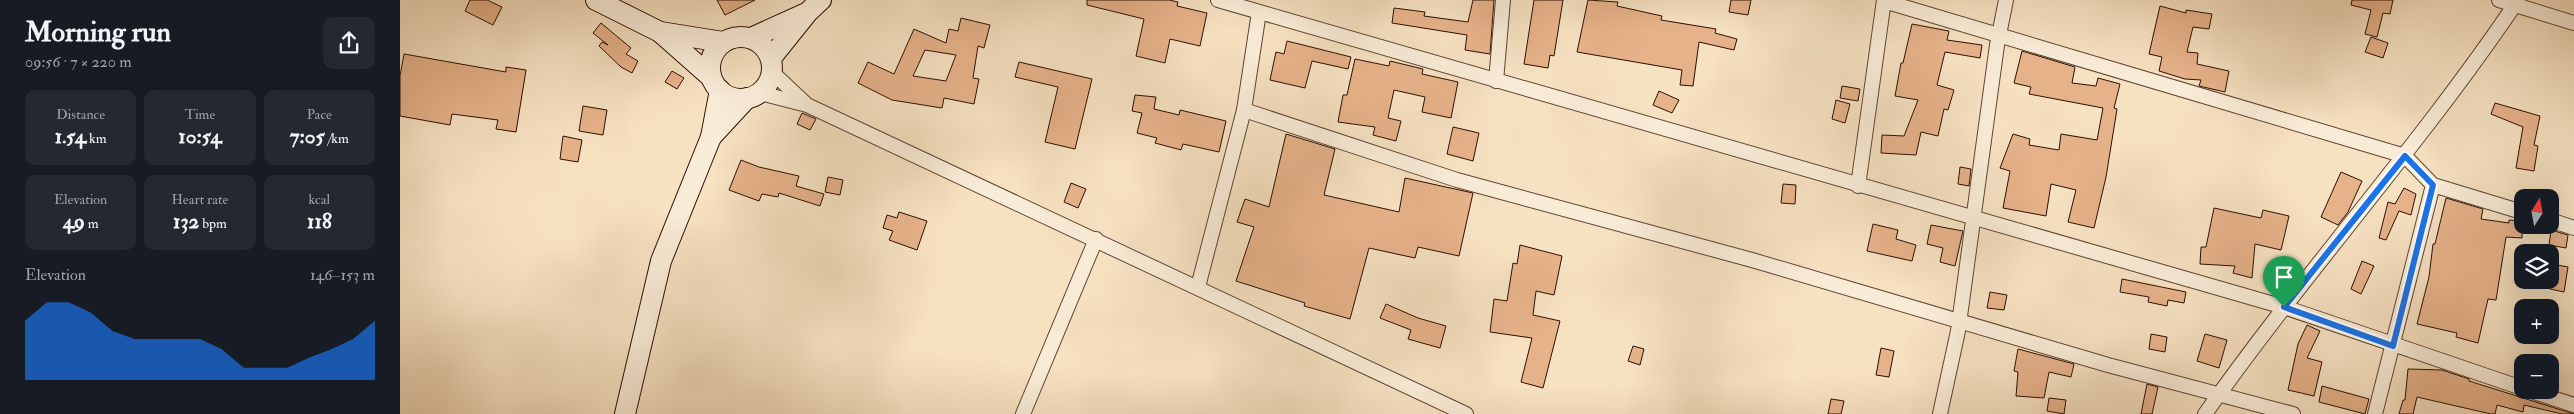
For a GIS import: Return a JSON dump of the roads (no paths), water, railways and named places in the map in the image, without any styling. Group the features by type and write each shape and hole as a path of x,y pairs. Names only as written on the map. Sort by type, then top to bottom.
{"main road":[{"path":"596,0 660,32 732,97 753,95"},
{"path":"625,414 661,261 711,137 715,83 711,58 723,42 732,38 751,38 814,6"},
{"path":"771,65 814,6"},
{"path":"660,32 723,42"},
{"path":"711,137 770,80 771,65 766,49 751,38"}],"street":[{"path":"1218,0 1858,186 2284,307 2393,346 2514,385"},
{"path":"1496,81 1503,0"},
{"path":"1858,186 1884,0 2405,156 2433,185 2514,210"},
{"path":"1940,414 1959,322 1999,35 2006,0"},
{"path":"2499,0 2516,2 2574,23"},
{"path":"2205,414 2284,307 2405,156 2516,2"},
{"path":"1198,287 1244,110 1259,12"},
{"path":"771,65 808,105"},
{"path":"753,95 808,105 1096,238 1466,414"},
{"path":"1244,110 1457,180 1752,260 1959,322 2218,396 2293,414"},
{"path":"2376,414 2433,185"},
{"path":"2559,223 2574,228"},
{"path":"1023,414 1096,238"},
{"path":"2556,399 2574,405"}]}
